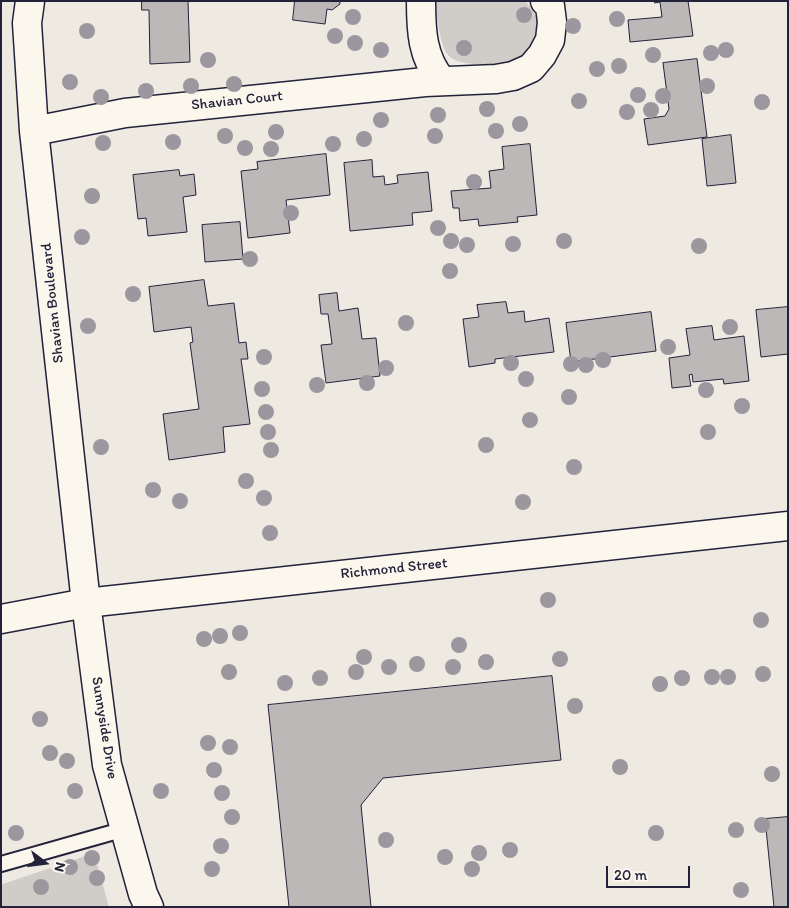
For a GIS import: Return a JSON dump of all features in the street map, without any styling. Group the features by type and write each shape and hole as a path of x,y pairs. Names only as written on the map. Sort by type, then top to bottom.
{"street":[{"name":"Shavian Boulevard","path":"30,1 27,23 34,131 86,604"},
{"path":"421,1 425,49 434,72 442,81"},
{"name":"Shavian Court","path":"34,131 125,113 442,81 496,79 513,76 531,68 542,55 550,40 552,22 550,6 545,1"},
{"name":"Richmond Street","path":"1,618 86,604 788,526"},
{"name":"Sunnyside Drive","path":"86,604 107,765 143,894 149,907"}],"lane":[{"path":"2,863 125,829"}],"shaded area":[{"path":"436,1 525,1 536,17 537,35 526,53 510,61 483,64 458,61 449,56 443,46 438,24"},
{"path":"94,853 109,907 1,907 1,887 3,884"}],"building":[{"path":"142,1 188,1 190,62 150,64 149,10 142,10"},
{"path":"295,1 340,1 340,4 332,10 327,9 325,24 293,20"},
{"path":"655,1 688,1 693,36 630,42 628,20 662,17 660,2 655,3"},
{"path":"697,59 707,137 648,145 644,119 665,116 669,109 663,63"},
{"path":"731,135 736,183 707,186 702,139"},
{"path":"530,144 537,215 517,217 518,222 479,226 478,219 460,221 459,208 453,208 451,191 491,188 489,171 504,169 502,147"},
{"path":"326,154 330,195 286,200 290,233 248,238 241,171 258,169 257,162"},
{"path":"372,160 373,177 384,176 385,185 398,183 397,175 428,172 432,211 412,213 413,225 350,231 344,163"},
{"path":"179,170 180,176 194,174 196,195 183,197 187,232 148,236 146,218 138,219 133,175"},
{"path":"240,222 243,259 205,262 202,225"},
{"path":"204,280 208,306 234,303 239,343 246,342 248,359 241,359 250,424 223,427 225,452 169,460 163,414 199,409 190,343 193,342 191,327 154,332 149,287"},
{"path":"337,293 339,311 358,308 362,339 376,338 380,376 326,383 321,345 332,344 328,314 321,314 319,295"},
{"path":"506,302 508,313 524,311 525,322 549,318 554,352 495,359 495,363 469,367 463,319 479,317 477,305"},
{"path":"788,307 788,354 761,357 756,310"},
{"path":"651,312 656,351 571,362 566,323"},
{"path":"712,326 714,340 744,336 749,381 724,384 723,379 693,382 692,374 689,375 691,386 672,388 669,358 690,355 686,329"},
{"path":"552,676 561,760 383,778 361,805 371,907 289,907 268,705"},
{"path":"788,817 788,907 774,907 765,819"}]}
